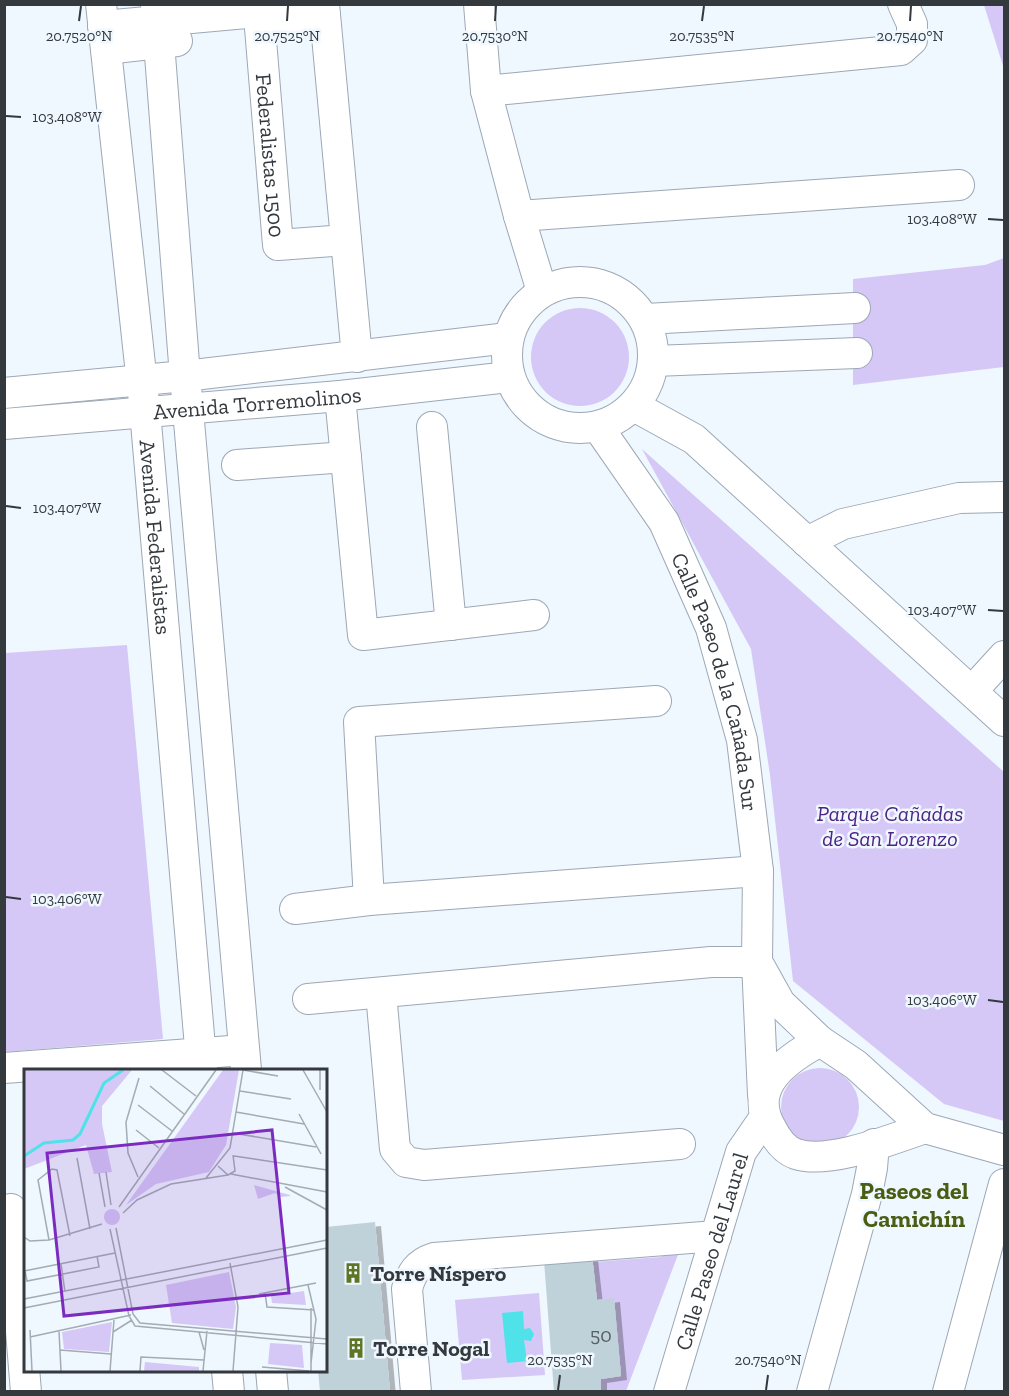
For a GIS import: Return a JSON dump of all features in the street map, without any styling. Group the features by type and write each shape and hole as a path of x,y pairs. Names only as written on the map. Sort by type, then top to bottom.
{"street":[{"path":"479,4 486,91 519,216 542,291"},
{"path":"486,91 901,50 912,40 912,24 903,4"},
{"path":"103,26 263,17 325,10 357,357"},
{"name":"Federalistas 1500","path":"263,17 278,245 346,240"},
{"name":"Avenida Federalistas","path":"157,23 185,376 245,1060"},
{"name":"Avenida Federalistas","path":"103,26 145,411 201,1062"},
{"path":"519,216 959,185"},
{"path":"570,281 599,283 626,296 645,319 652,339 654,361 648,385 634,406 618,419 598,428 570,429 544,420 522,402 509,377 506,358 508,338 520,311 542,291 570,281"},
{"path":"645,319 855,308"},
{"name":"Avenida Torremolinos","path":"4,393 185,376 508,338"},
{"path":"654,361 857,353"},
{"name":"Avenida Torremolinos","path":"4,424 340,396 509,377"},
{"path":"340,396 363,635 534,615"},
{"path":"634,406 694,439 1005,721"},
{"path":"432,427 451,625"},
{"name":"Calle Paseo de la Cañada Sur","path":"598,428 664,522 711,628 742,740 758,871 757,962 764,1106"},
{"path":"237,465 346,457"},
{"path":"807,543 843,524 959,498 1005,497"},
{"path":"972,691 1005,656"},
{"path":"369,900 358,722 656,701"},
{"path":"295,909 369,900 758,871"},
{"path":"308,999 711,963 757,962"},
{"name":"Calle Paseo de la Cañada Sur","path":"757,962 780,1003 820,1041 856,1065 925,1128"},
{"path":"381,993 395,1149 406,1162 424,1165 680,1144"},
{"name":"Calle Paseo del Laurel","path":"669,1392 741,1152 764,1106 774,1074 789,1059 820,1041"},
{"path":"4,1068 245,1060"},
{"path":"764,1106 778,1141 795,1154 817,1156 847,1152 925,1128 1005,1150"},
{"path":"812,1392 867,1194 874,1144"},
{"path":"948,1392 1005,1184"},
{"path":"11,1209 9,1245 26,1392"},
{"path":"416,1392 406,1289 415,1270 427,1261 434,1258 480,1254 716,1236"},
{"path":"227,1372 229,1392"},
{"path":"271,1372 273,1392"}],"green space":[{"path":"984,5 1004,5 1004,69"},
{"path":"1004,258 1004,367 853,385 853,279 985,265"},
{"path":"580,308 599,311 615,322 626,338 629,357 626,376 615,392 599,403 580,406 561,403 545,392 534,376 531,357 534,338 545,322 561,311"},
{"name":"Parque Cañadas de San Lorenzo","path":"642,449 1004,772 1004,1121 944,1104 793,981 770,775 751,649"},
{"path":"127,645 163,1039 5,1052 5,653"},
{"path":"820,1068 835,1071 847,1080 856,1092 859,1107 856,1122 847,1134 835,1143 820,1146 805,1143 793,1134 784,1122 781,1107 784,1092 793,1080 805,1071"},
{"path":"663,1244 681,1247 626,1391 601,1391 601,1379 621,1376 614,1299 597,1300 593,1262 661,1257"},
{"path":"539,1293 545,1375 462,1380 455,1300"}],"water":[{"path":"523,1311 524,1329 530,1328 534,1334 531,1341 524,1340 527,1361 507,1363 502,1313"}],"building":[{"path":"375,1222 390,1392 320,1392 318,1372 327,1372 327,1227"},
{"path":"592,1256 597,1300 614,1298 621,1376 601,1379 601,1392 554,1392 544,1261"}],"place":[{"name":"Torre Níspero","path":"353,1273"},
{"name":"Torre Nogal","path":"356,1348"}],"district":[{"name":"Paseos del Camichín","path":"914,1205"}]}
